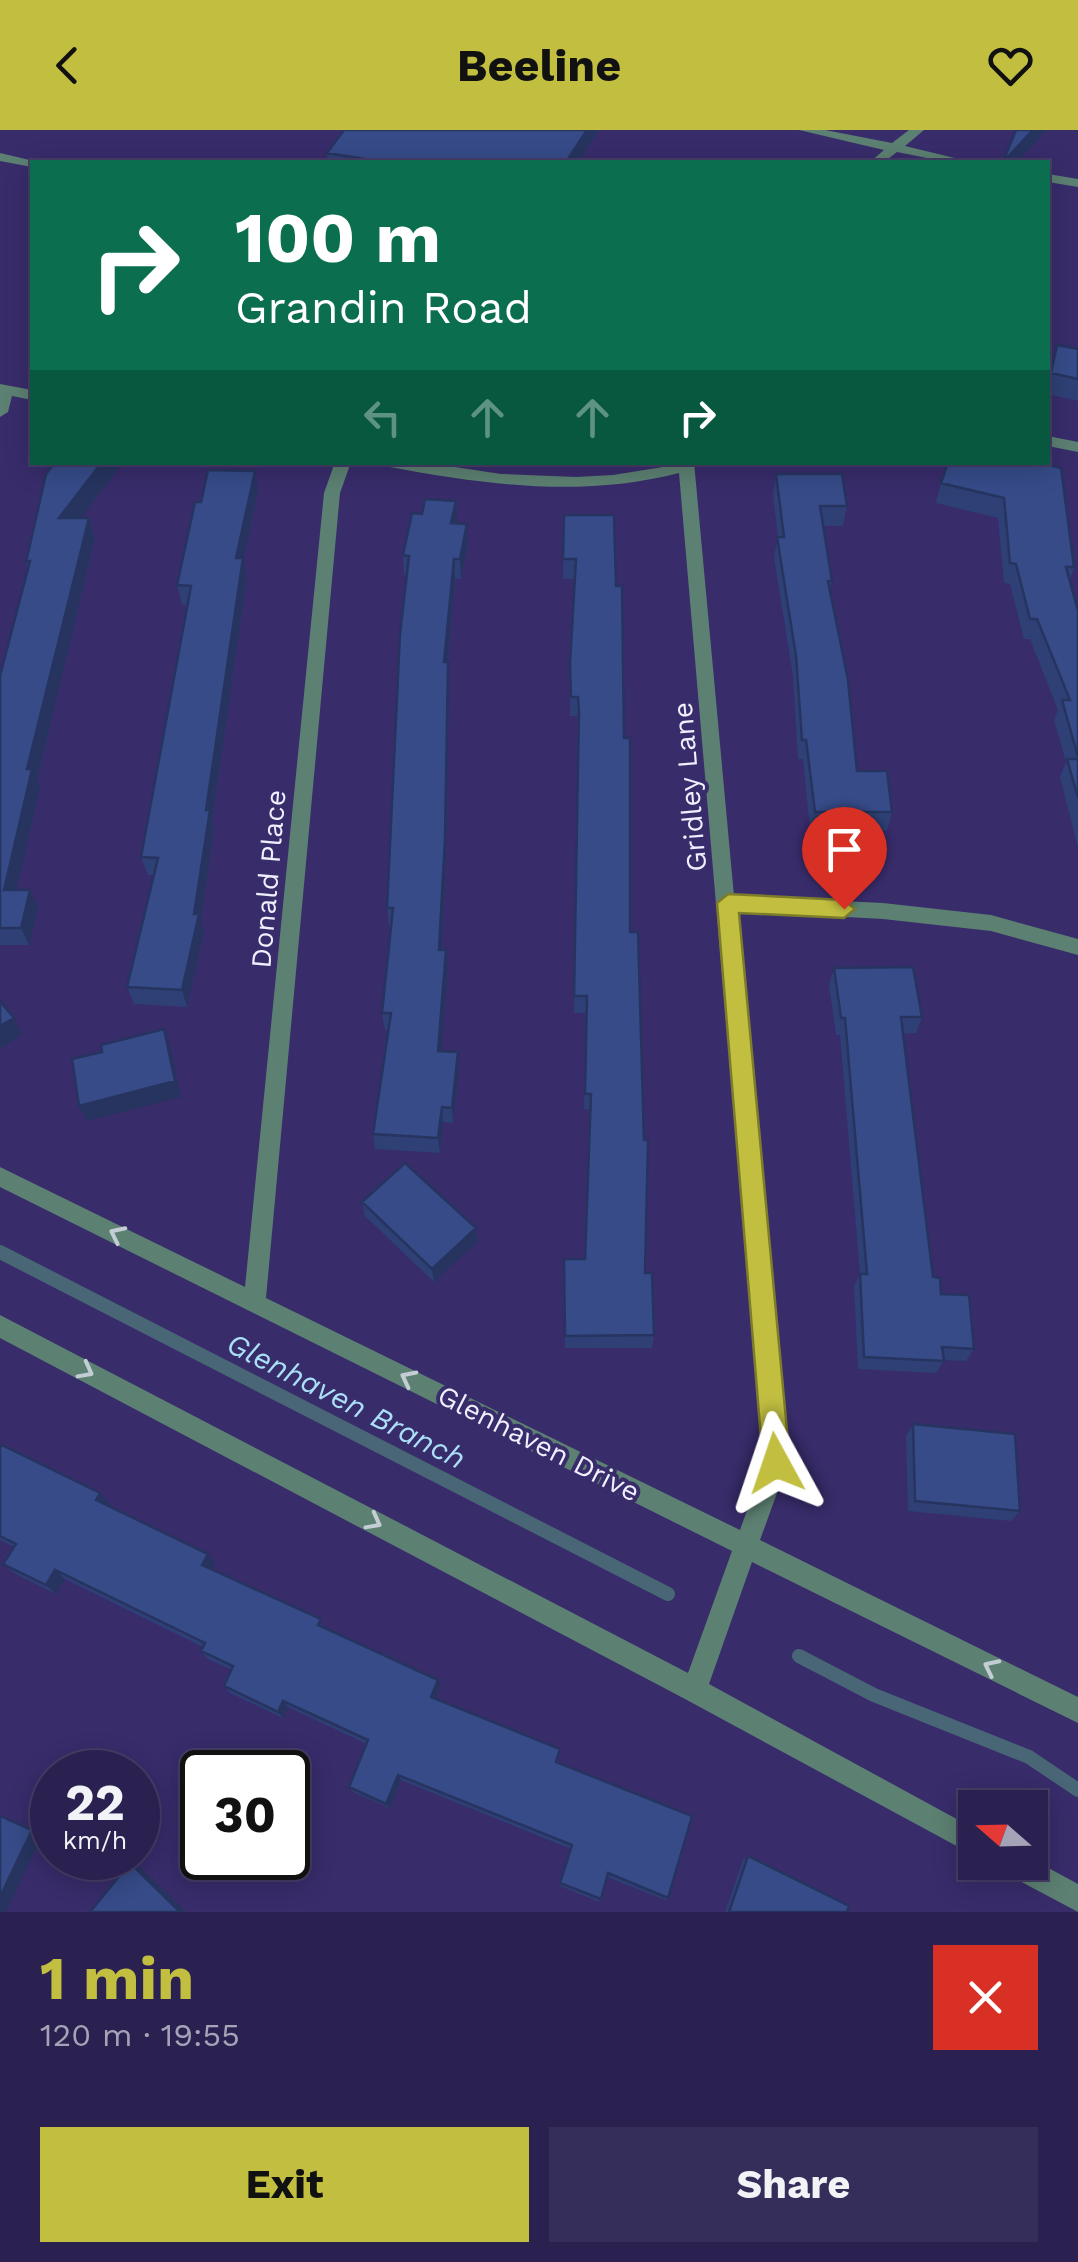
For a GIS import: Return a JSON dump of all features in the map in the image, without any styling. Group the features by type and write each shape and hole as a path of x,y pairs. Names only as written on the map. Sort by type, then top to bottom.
{"street":[{"path":"806,130 952,160"},
{"path":"879,160 918,130"},
{"path":"0,157 30,163"},
{"path":"1050,178 1078,183"},
{"path":"0,412 3,389 30,395"},
{"path":"1050,441 1078,447"},
{"name":"Donald Place","path":"255,1301 332,493 341,465"},
{"path":"410,465 536,484 647,478 683,465"},
{"name":"Gridley Lane","path":"686,465 776,1463 694,1690"},
{"path":"728,903 884,911 992,923 1078,948"},
{"name":"Glenhaven Drive","path":"0,1176 1078,1710"},
{"path":"0,1326 694,1690 958,1834"},
{"path":"1043,1880 1078,1899"}],"building":[{"path":"344,130 587,130 567,160 371,160 327,153"},
{"path":"1016,130 1033,130 1005,160"},
{"path":"1057,345 1078,349 1078,379 1051,373"},
{"path":"53,465 100,465 59,518 89,518 27,769 32,769 4,890 30,890 21,928 0,928 0,676 30,561 26,562 46,474"},
{"path":"947,465 1061,468 1074,567 1066,567 1078,611 1078,757 1062,700 1070,700 1037,619 1030,619 1016,564 1010,563 1004,498 941,483"},
{"path":"208,470 255,471 236,558 243,558 206,810 210,810 194,914 199,914 182,990 127,987 158,858 141,857 191,586 177,585 195,502 201,502"},
{"path":"776,474 842,474 847,506 820,506 832,581 828,581 848,680 857,771 887,771 892,812 815,812 806,740 802,740 796,656 777,537 784,537"},
{"path":"425,499 456,501 451,523 467,524 460,559 454,559 444,662 448,662 445,838 439,950 446,950 438,1051 458,1052 452,1108 442,1107 438,1138 373,1134 391,1013 382,1013 393,908 387,908 400,634 409,556 403,555 412,513 422,514"},
{"path":"564,515 614,515 616,586 622,586 624,738 630,738 630,932 638,932 644,1140 648,1140 645,1273 652,1273 654,1335 565,1336 564,1259 585,1259 591,1094 585,1094 587,996 574,996 579,712 578,697 571,697 570,663 576,559 563,559"},
{"path":"1067,759 1078,759 1078,798"},
{"path":"913,967 922,1017 901,1017 933,1277 940,1278 941,1294 969,1295 974,1349 942,1347 944,1361 864,1357 860,1274 867,1274 845,1018 841,1018 834,968"},
{"path":"0,1001 14,1018 0,1026"},
{"path":"164,1029 175,1081 79,1106 72,1059 102,1052 101,1045"},
{"path":"405,1163 476,1228 432,1269 362,1202"},
{"path":"913,1424 1015,1434 1020,1511 915,1501"},
{"path":"0,1444 100,1493 96,1500 208,1554 202,1565 321,1619 318,1625 438,1680 431,1697 560,1749 556,1762 692,1816 668,1898 608,1873 601,1899 560,1883 572,1845 398,1775 386,1804 349,1787 368,1740 283,1701 278,1712 224,1686 233,1666 201,1651 205,1643 55,1570 46,1585 3,1564 16,1544 0,1536"},
{"path":"0,1816 30,1829 30,1834 0,1897"},
{"path":"748,1856 849,1906 847,1912 729,1912"},
{"path":"116,1880 147,1880 180,1912 90,1912"}],"waterway":[{"name":"Glenhaven Branch","path":"0,1252 668,1594"},
{"name":"Glenhaven Branch","path":"799,1656 874,1695 1029,1757 1078,1790"}],"route":[{"path":"776,1463 728,903 844,909"}]}
